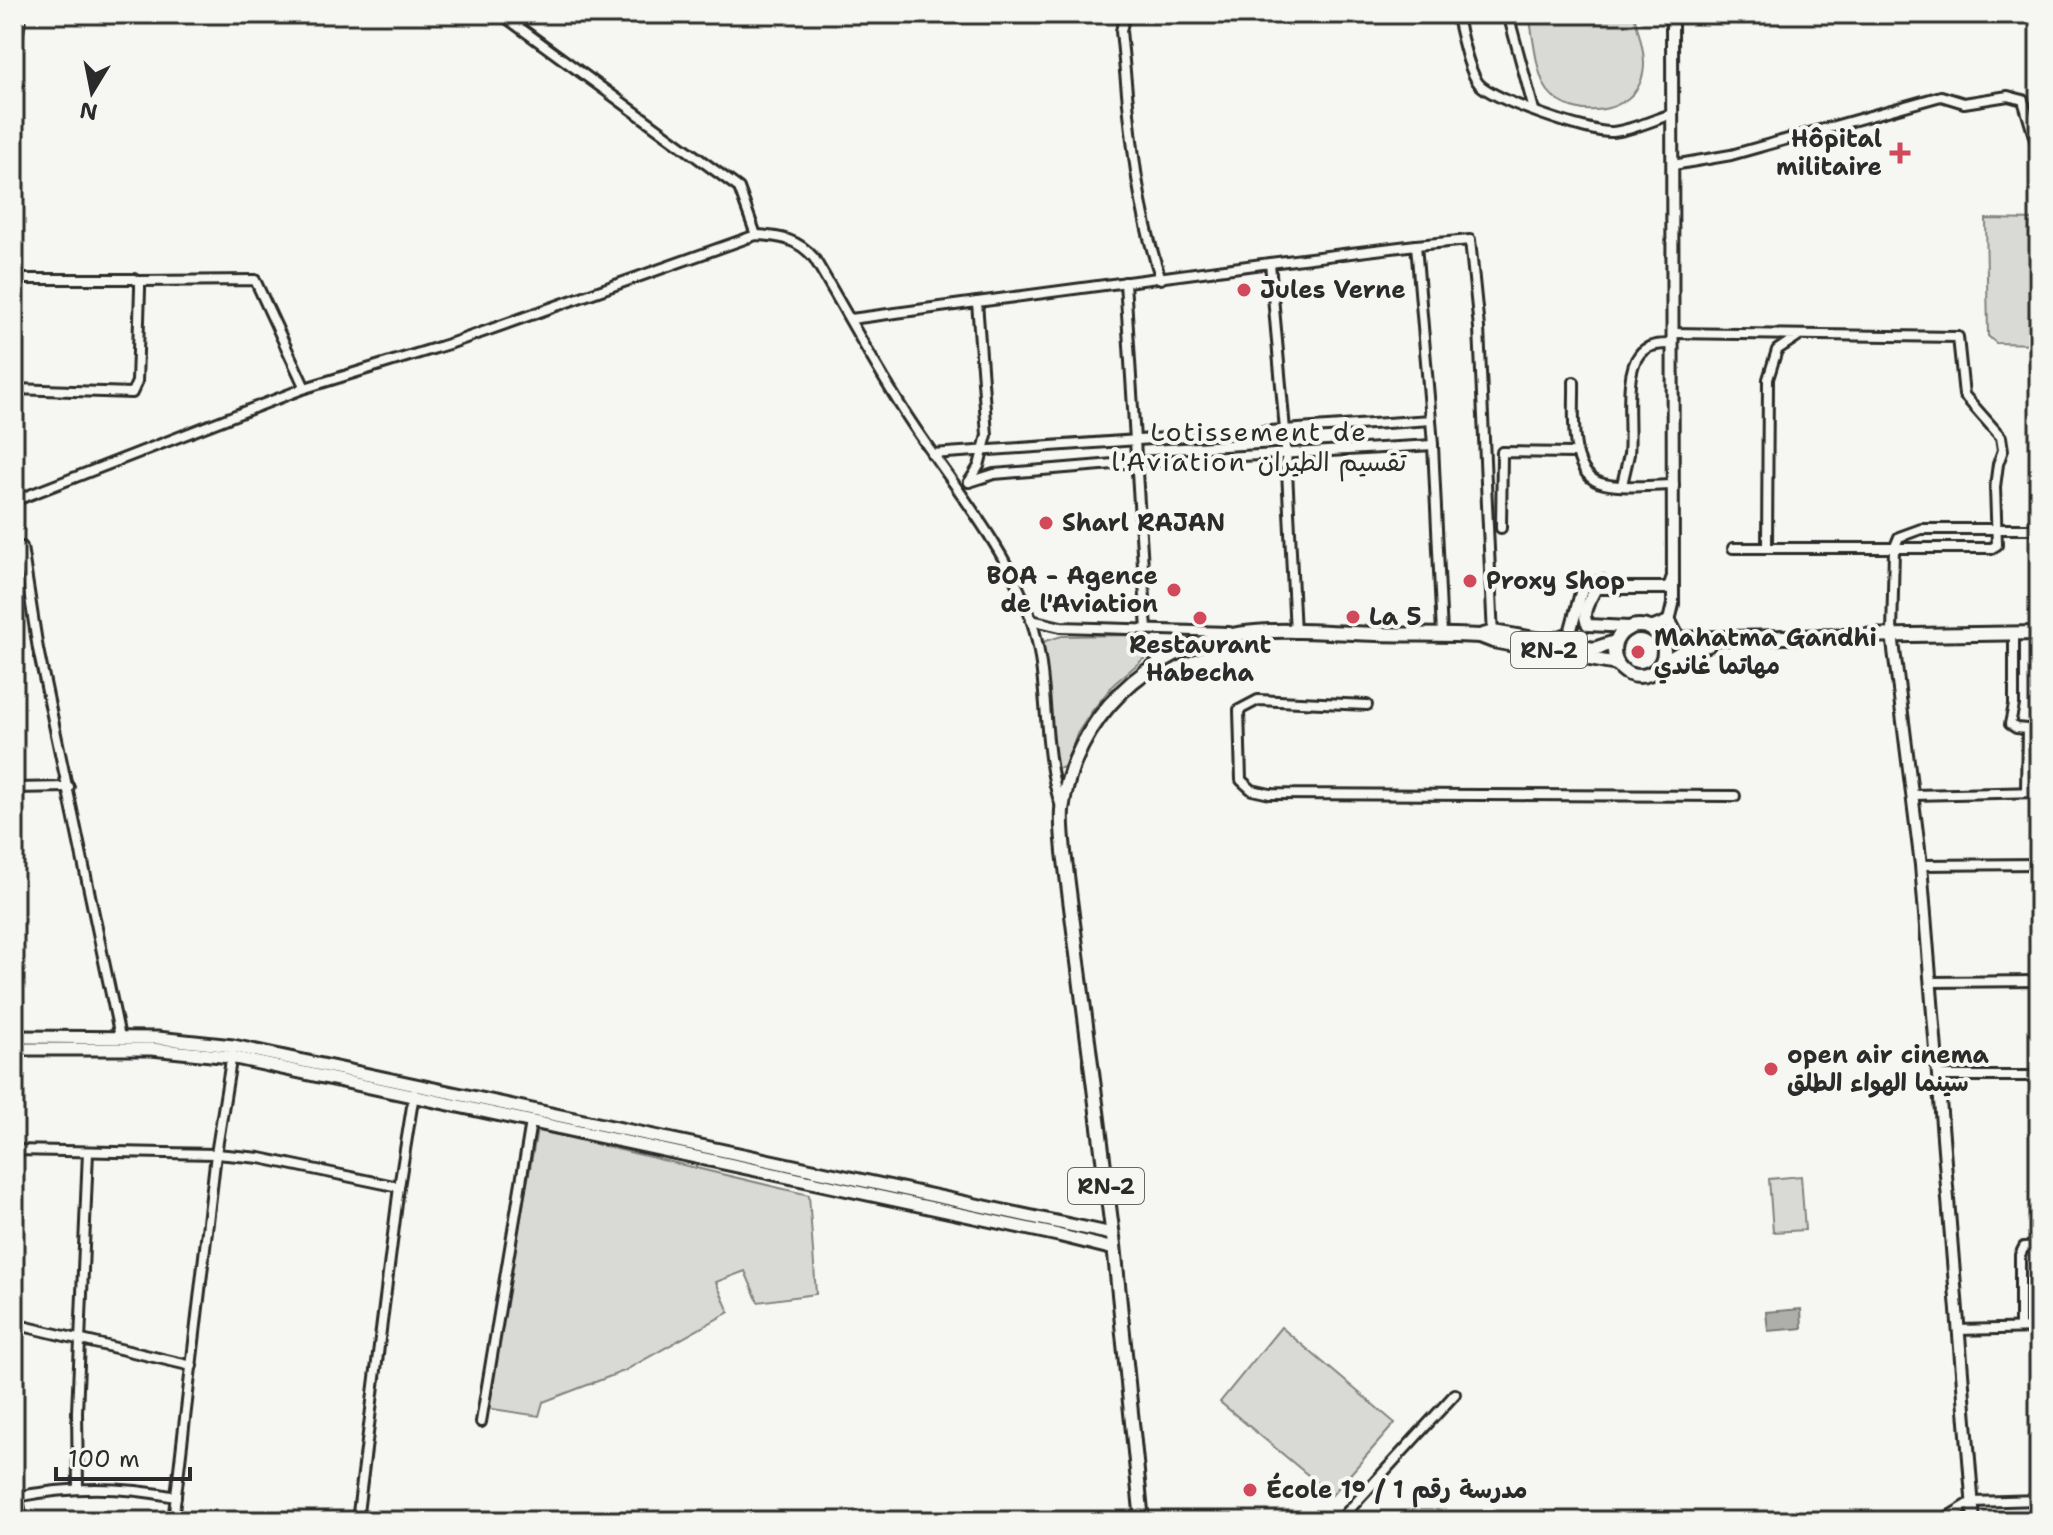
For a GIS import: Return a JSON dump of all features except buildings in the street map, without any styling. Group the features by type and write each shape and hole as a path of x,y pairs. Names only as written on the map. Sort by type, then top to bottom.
{"main road":[{"path":"1669,621 1678,639"},
{"path":"1629,627 1640,625 1651,628 1661,639 1664,652 1660,665"},
{"name":"RN-2","path":"1142,1521 1114,1249 1064,852 1062,811 1082,747 1110,703 1148,669 1171,654 1193,645 1240,633 1442,634 1548,641 1594,649 1615,642 1629,627"},
{"name":"RN-2","path":"1661,639 2039,633"},
{"name":"RN-2","path":"1489,637 1617,664 1627,673 1640,676 1653,672 1686,649 1742,642 1749,638"},
{"name":"RN-2","path":"1615,642 1613,650 1617,664"},
{"path":"14,1037 183,1039 802,1174 1114,1249"},
{"path":"14,1049 232,1051"},
{"path":"414,1091 531,1122 1112,1234"},
{"path":"15,1492 21,1521"}],"street":[{"path":"14,57 21,14"},
{"path":"501,14 739,188 756,235"},
{"path":"1125,14 1121,31 1138,198 1161,279"},
{"path":"1456,14 1477,82 1498,97 1603,132 1615,132 1672,114"},
{"path":"1508,14 1534,110"},
{"path":"1651,628 1669,621 1673,604 1672,14"},
{"path":"1673,165 1731,155 1941,96 1964,103 2018,96 2023,100 2039,153"},
{"path":"14,501 305,388 452,343 756,235 779,236 806,248 851,319 887,386 960,491 1018,586 1031,620 1040,667 1048,753 1062,811"},
{"path":"851,319 1270,263 1470,240 1479,328 1489,637"},
{"path":"1416,245 1433,445 1442,634"},
{"path":"1270,263 1285,430 1295,633"},
{"path":"14,279 255,280 305,388"},
{"path":"14,389 132,393 138,368 138,281"},
{"path":"1125,282 1147,630"},
{"path":"960,491 969,482 985,449 987,435 977,302"},
{"path":"1767,548 1768,379 1777,350 1798,336"},
{"path":"1622,485 1629,454 1633,369 1638,355 1647,348 1673,338 1958,337 1964,395 2001,437 2003,450 1995,487 1997,545 1992,548 1733,548"},
{"path":"1574,382 1575,453 1592,479 1603,484 1674,485"},
{"path":"932,454 1431,420"},
{"path":"969,482 994,474 1137,462 1433,445"},
{"path":"1501,528 1502,452 1575,453"},
{"path":"1974,1521 1921,865 1892,634 1894,549 1899,537 1921,529 2039,529"},
{"path":"22,547 38,649 120,1037"},
{"path":"1629,627 1588,625 1584,612 1596,588 1666,588 1673,577"},
{"path":"1548,641 1573,629 1577,603 1586,586 1599,581 1667,583 1673,577"},
{"path":"1031,620 1061,627 1240,633"},
{"path":"2014,634 2014,705 2010,724 2016,728 2039,729"},
{"path":"1367,705 1258,700 1239,710 1241,780 1252,790 1270,794 1735,796"},
{"path":"2026,792 2027,729"},
{"path":"14,788 69,787"},
{"path":"1913,795 2039,792"},
{"path":"1921,865 2039,864"},
{"path":"1931,982 2039,981"},
{"path":"173,1521 216,1154 232,1051"},
{"path":"1940,1076 2039,1076"},
{"path":"357,1521 414,1091"},
{"path":"481,1422 531,1122"},
{"path":"14,1150 216,1154 260,1158 399,1187"},
{"path":"78,1488 77,1412 88,1152"},
{"path":"2020,1328 2020,1255 2024,1247 2039,1246"},
{"path":"14,1324 192,1366"},
{"path":"1958,1330 2039,1328"},
{"path":"1339,1521 1455,1394"},
{"path":"15,1492 122,1489 176,1497"},
{"path":"1941,1521 1972,1502 2039,1500"}],"shaded area":[{"path":"1529,14 1634,14 1644,59 1638,88 1616,106 1602,110 1586,110 1559,101 1544,84"},
{"path":"1986,219 2039,220 2039,344 1996,343 1988,336"},
{"path":"1136,635 1147,640 1147,656 1114,684 1092,711 1077,734 1067,764 1056,769 1050,747 1045,641 1062,636"},
{"path":"537,1130 809,1195 816,1294 758,1302 745,1271 716,1282 729,1312 624,1371 543,1402 539,1416 486,1408"},
{"path":"1801,1176 1805,1230 1773,1232 1769,1179"},
{"path":"1801,1309 1802,1328 1768,1331 1766,1312"},
{"path":"1281,1327 1395,1423 1332,1495 1220,1402"}],"place":[{"name":"Hôpital militaire","path":"1900,153"},
{"name":"Jules Verne","path":"1244,290"},
{"name":"Sharl RAJAN","path":"1046,523"},
{"name":"Proxy Shop","path":"1470,581"},
{"name":"BOA - Agence de l'Aviation","path":"1174,590"},
{"name":"La 5","path":"1353,617"},
{"name":"Restaurant Habecha","path":"1200,618"},
{"name":"Mahatma Gandhi مهاتما غاندي","path":"1638,652"},
{"name":"open air cinema سينما الهواء الطلق","path":"1771,1069"},
{"name":"École 1° / مدرسة رقم 1","path":"1250,1490"}],"district":[{"name":"Lotissement de l'Aviation تقسيم الطيران","path":"1259,446"}]}
